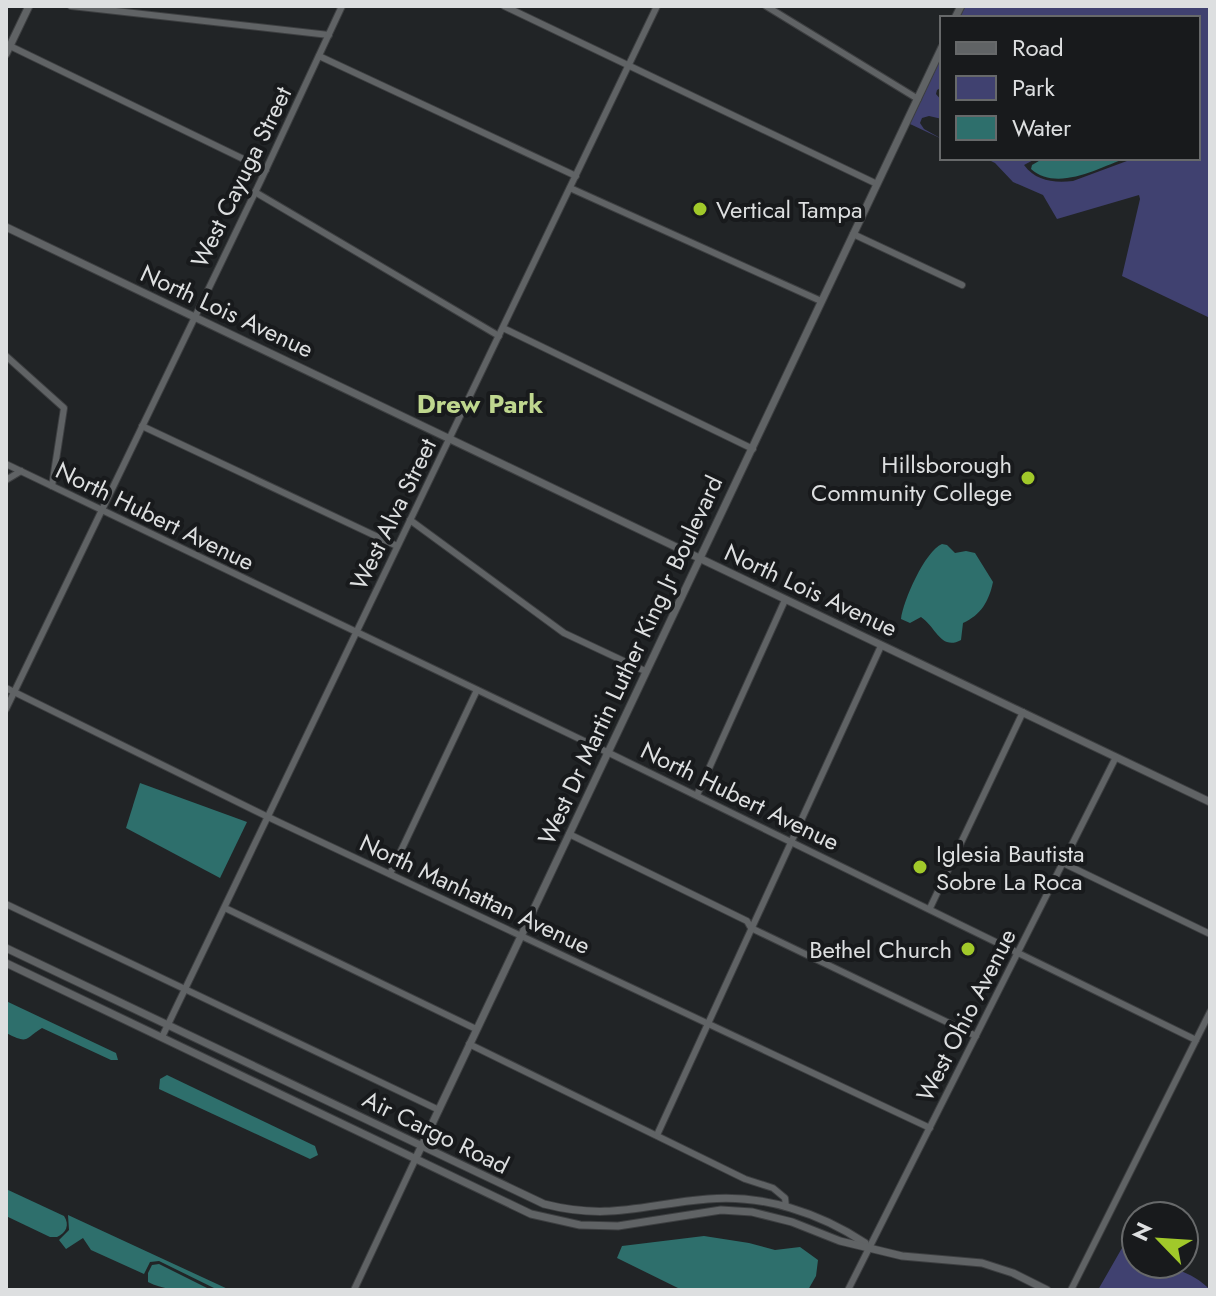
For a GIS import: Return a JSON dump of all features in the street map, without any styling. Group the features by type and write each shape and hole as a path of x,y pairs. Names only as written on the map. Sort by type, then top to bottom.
{"street":[{"path":"29,6 8,50 266,170"},
{"path":"71,6 329,35"},
{"name":"West Cayuga Street","path":"6,709 342,6"},
{"path":"504,6 877,184"},
{"name":"West Alva Street","path":"162,1037 657,6"},
{"path":"766,6 918,99"},
{"name":"West Dr Martin Luther King Jr Boulevard","path":"356,1289 697,559 753,449 940,51"},
{"path":"319,56 576,176"},
{"path":"570,188 821,301"},
{"path":"255,192 499,336"},
{"name":"North Lois Avenue","path":"6,227 1210,802"},
{"path":"853,234 962,285"},
{"path":"503,328 753,449"},
{"path":"6,356 64,408 52,486"},
{"path":"142,426 397,546"},
{"name":"North Hubert Avenue","path":"6,464 697,795 1196,1040"},
{"path":"6,480 21,471"},
{"path":"410,520 564,633 645,671"},
{"path":"697,795 785,600"},
{"path":"657,1135 881,646"},
{"name":"North Manhattan Avenue","path":"6,688 268,817 930,1128"},
{"path":"390,874 477,690"},
{"path":"930,908 1023,712"},
{"name":"West Ohio Avenue","path":"848,1290 1116,757"},
{"path":"569,834 747,921 751,928 976,1036"},
{"path":"1063,863 1210,934"},
{"path":"6,904 439,1110"},
{"path":"225,908 476,1029"},
{"name":"Air Cargo Road","path":"6,948 529,1199 569,1210 621,1212 727,1198 786,1207 847,1231 870,1247"},
{"name":"Air Cargo Road","path":"6,963 508,1204 557,1221 618,1226 736,1210 771,1215 840,1241 902,1256 982,1263 1013,1273 1047,1290"},
{"path":"1071,1290 1210,1012"},
{"path":"469,1044 745,1179 773,1188 785,1198 786,1207"}],"green space":[{"path":"965,6 1210,6 1210,318 1122,276 1139,195 1057,219 1043,195 1013,182 989,160 1033,160 1024,165 1040,178 1059,182 1073,181 1130,160 1200,160 1200,16 961,16"},
{"path":"940,60 940,88 936,94 940,99 940,119 929,116 922,118 920,123 940,138 910,124"},
{"path":"1120,1252 1120,1280 1198,1280 1210,1290 1098,1290"}],"water":[{"path":"1041,160 1121,160 1065,178 1041,176 1031,169"},
{"path":"942,544 955,553 975,553 993,582 983,607 963,623 961,640 954,643 944,640 921,617 910,623 901,619 916,577 935,548"},
{"path":"140,783 247,822 220,878 126,828"},
{"path":"6,1001 116,1053 118,1060 111,1060 42,1028 26,1039 6,1033"},
{"path":"167,1075 315,1146 318,1155 310,1159 159,1089 160,1079"},
{"path":"6,1189 64,1216 67,1223 65,1231 57,1237 50,1237 6,1216"},
{"path":"68,1215 230,1290 218,1290 159,1261 150,1262 144,1274 91,1250 83,1238 66,1249 59,1240 69,1230"},
{"path":"704,1236 775,1250 800,1247 818,1260 816,1276 808,1290 682,1290 617,1258 622,1246"},
{"path":"159,1264 211,1290 171,1289 148,1282 152,1265"}],"place":[{"name":"Vertical Tampa","path":"700,209"},
{"name":"Hillsborough Community College","path":"1028,478"},
{"name":"Iglesia Bautista Sobre La Roca","path":"920,867"},
{"name":"Bethel Church","path":"968,949"}],"district":[{"name":"Drew Park","path":"480,404"}]}
